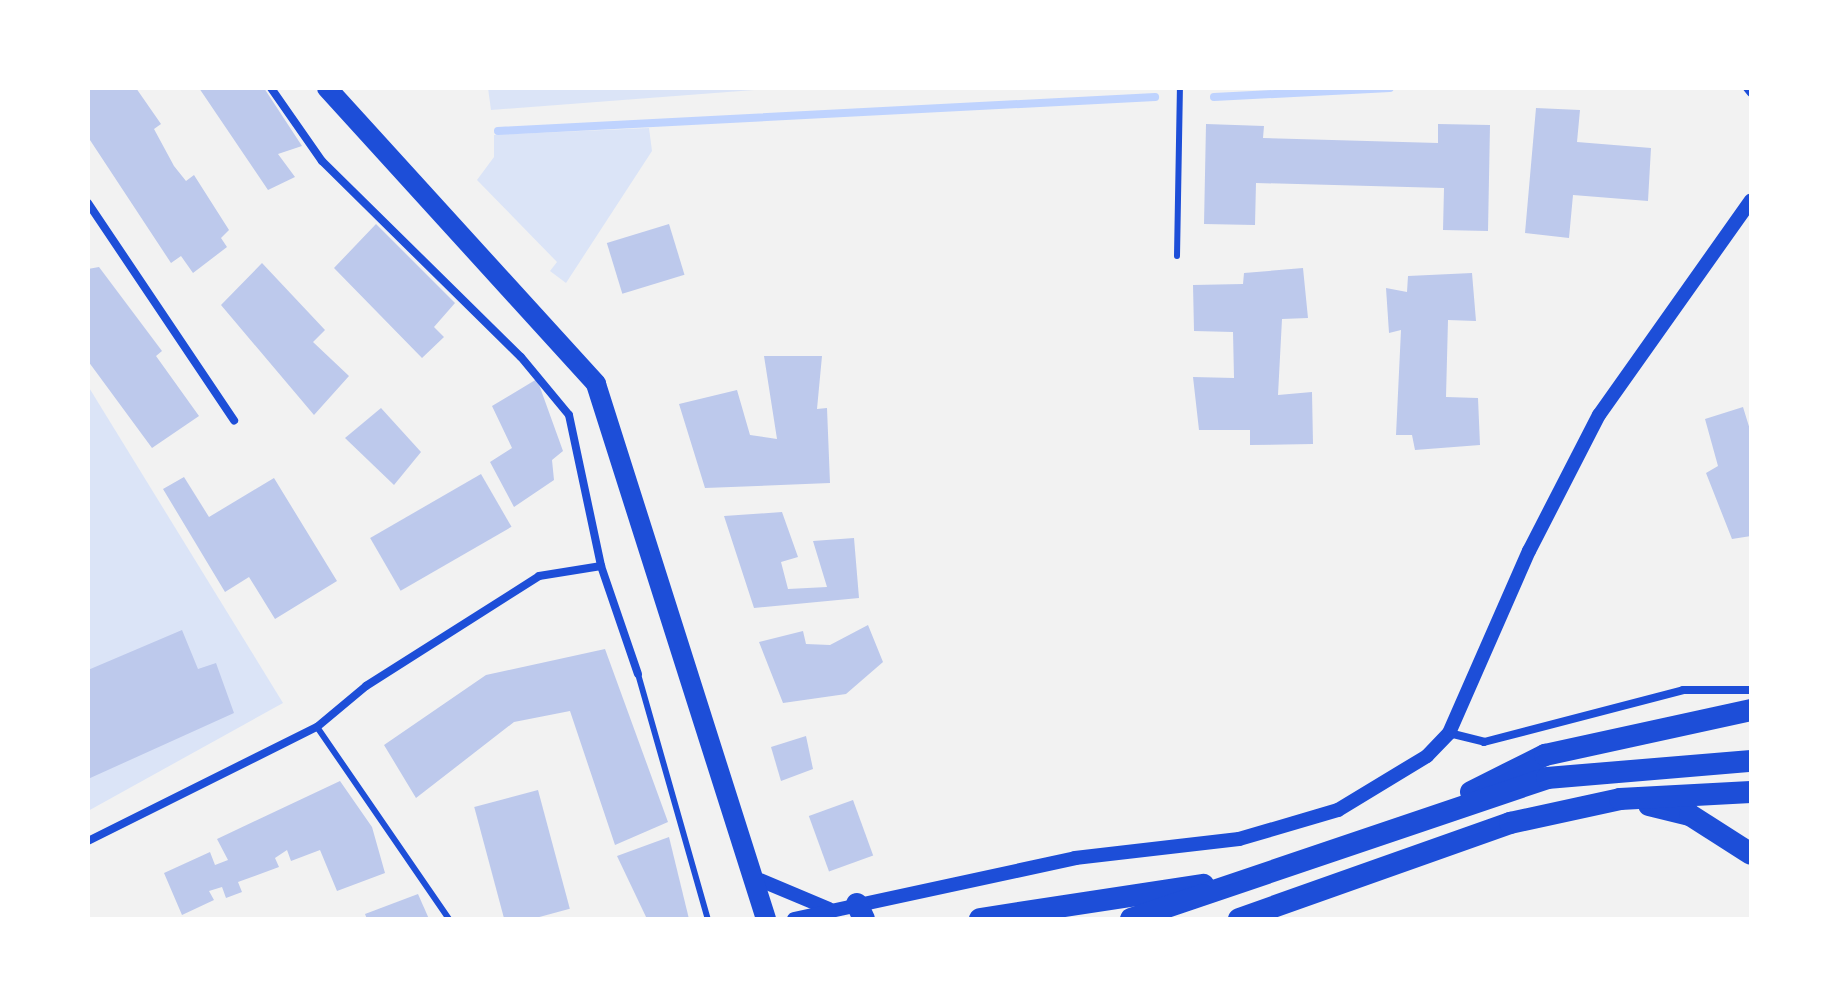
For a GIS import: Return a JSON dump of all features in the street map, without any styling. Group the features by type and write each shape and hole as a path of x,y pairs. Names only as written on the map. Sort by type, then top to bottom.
{"highway":[{"path":"1436,814 1545,755 1751,710"},
{"path":"1131,919 1547,778 1751,761"},
{"path":"1239,919 1510,823 1620,799 1751,792"},
{"path":"1620,799 1690,815 1751,854"},
{"path":"980,919 1065,901 1232,883"}],"main road":[{"path":"327,88 596,384 766,919"}],"street":[{"path":"271,88 322,161 521,357 569,415 601,566 638,674"},
{"path":"1747,88 1751,93"},
{"path":"794,919 833,910 860,912 1075,858 1239,839 1338,810 1386,785 1449,733 1529,551 1599,415 1751,200"},
{"path":"88,203 234,420"},
{"path":"88,841 317,727 366,686 539,576 601,566"},
{"path":"1449,733 1484,742 1683,690 1751,690"},
{"path":"755,878 833,910"}],"lane":[{"path":"1177,256 1180,88"},
{"path":"638,674 708,919"},
{"path":"317,727 449,919"}],"shaded area":[{"path":"488,88 782,88 491,110"},
{"path":"649,128 652,151 566,283 550,271 557,262 477,180 494,157 494,135"},
{"path":"88,386 283,703 88,811"}],"building":[{"path":"88,88 136,88 161,124 154,129 174,166 186,181 194,175 229,230 221,238 227,247 193,273 181,256 171,263 88,137"},
{"path":"199,88 264,88 302,146 278,154 295,177 268,190"},
{"path":"1536,108 1580,110 1577,142 1651,148 1648,201 1573,195 1569,238 1525,233"},
{"path":"1206,124 1264,126 1263,138 1438,143 1438,124 1490,125 1488,231 1443,230 1444,188 1256,183 1255,225 1204,224"},
{"path":"376,224 455,303 434,327 444,337 422,358 334,268"},
{"path":"669,224 684,275 622,294 607,243"},
{"path":"262,263 325,330 313,342 349,376 314,415 221,305"},
{"path":"99,267 162,351 156,356 199,416 152,448 88,361 88,269"},
{"path":"1303,268 1308,318 1282,319 1278,395 1312,392 1313,444 1250,445 1250,430 1199,430 1193,377 1234,378 1233,332 1194,331 1193,285 1243,284 1244,273"},
{"path":"1472,273 1476,321 1448,320 1446,397 1478,398 1480,445 1415,450 1412,435 1396,435 1401,330 1389,333 1386,288 1407,292 1408,276"},
{"path":"764,356 822,356 817,409 827,408 830,483 705,488 679,404 737,390 750,435 777,439"},
{"path":"537,379 563,451 552,460 554,480 514,507 490,462 512,448 492,406"},
{"path":"1743,407 1751,433 1751,536 1732,539 1706,473 1718,466 1705,419"},
{"path":"381,408 421,452 394,485 345,438"},
{"path":"481,474 512,527 401,591 370,538"},
{"path":"184,477 209,517 274,478 337,581 275,619 249,577 225,592 163,489"},
{"path":"782,512 798,557 781,562 788,589 827,587 813,541 854,538 859,598 754,608 724,516"},
{"path":"868,625 883,662 846,694 783,703 759,642 803,631 806,644 830,645"},
{"path":"182,630 198,669 216,663 234,713 88,779 88,670"},
{"path":"605,649 668,822 615,845 570,711 514,722 416,798 384,745 486,675"},
{"path":"806,736 813,769 781,781 771,747"},
{"path":"340,781 372,827 385,873 337,891 320,850 291,861 287,850 275,858 279,867 238,882 242,892 226,898 222,887 209,891 214,900 182,915 164,873 210,852 215,865 228,860 217,839"},
{"path":"538,790 570,909 532,919 504,919 474,807"},
{"path":"853,800 873,855 829,872 809,816"},
{"path":"669,837 689,919 647,919 617,856"},
{"path":"418,894 429,919 367,919 365,914"}],"waterway":[{"path":"1214,97 1390,88"},
{"path":"498,131 1155,97"}]}
